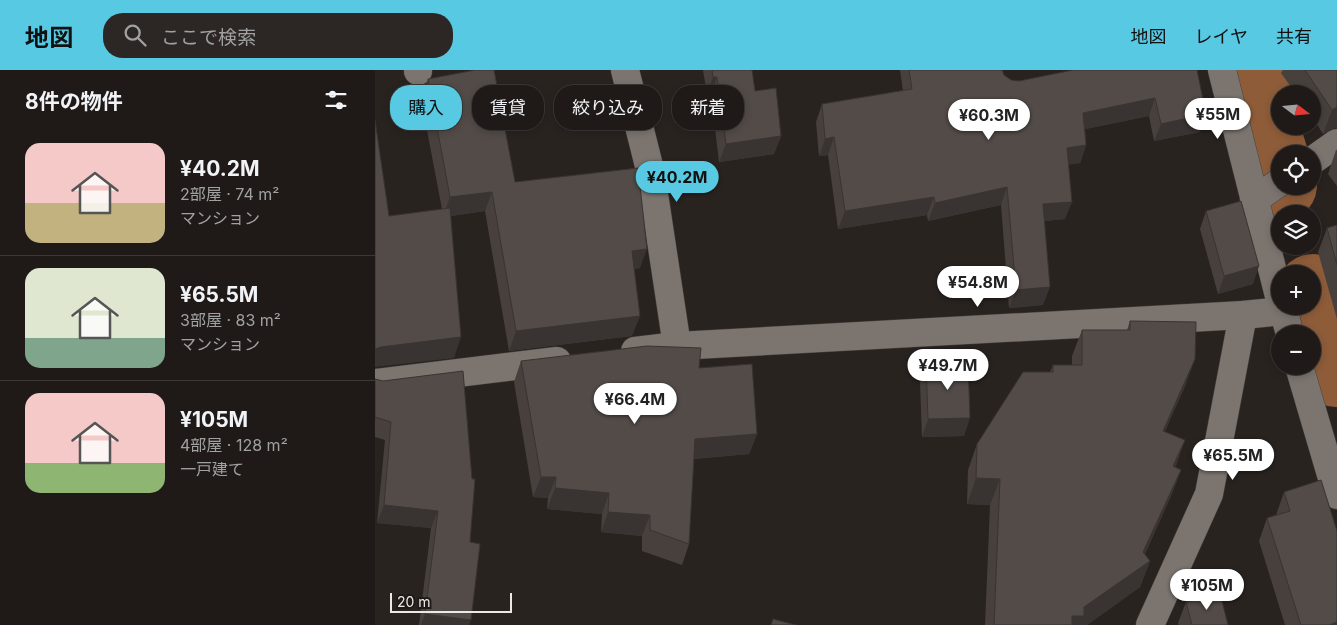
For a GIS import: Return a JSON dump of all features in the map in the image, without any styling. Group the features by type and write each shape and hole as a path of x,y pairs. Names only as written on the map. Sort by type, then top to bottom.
{"street":[{"path":"625,70 651,174 677,346"},
{"path":"1222,70 1271,266"},
{"path":"1321,154 1337,143"},
{"path":"1254,200 1271,188"},
{"path":"609,354 677,346 1271,314"},
{"path":"1150,625 1209,494 1243,315"},
{"path":"375,383 580,358"},
{"path":"1302,375 1337,495"}],"building":[{"path":"475,70 494,70 497,85 472,85 472,130 505,130 515,182 638,168 647,249 632,251 640,316 516,331 492,192 450,197 438,130 462,130 462,85 429,85 428,79"},
{"path":"712,70 752,70 755,91 776,88 781,136 726,144 724,130 744,130 744,85 718,85 717,77 713,77"},
{"path":"909,70 1002,70 1004,75 1011,80 1019,81 1073,70 1197,70 1206,114 1161,124 1155,98 1083,113 1086,145 1067,148 1072,202 1043,204 1050,287 1016,290 1007,187 935,203 934,197 845,211 834,137 825,139 822,104 912,89"},
{"path":"1305,70 1337,70 1337,107 1332,110 1321,94 1321,85 1315,85"},
{"path":"375,120 389,216 450,208 461,337 375,349"},
{"path":"1241,201 1259,266 1224,276 1206,211"},
{"path":"1337,225 1337,265 1327,228"},
{"path":"1130,321 1196,322 1195,359 1163,431 1185,440 1173,466 1181,470 1143,552 1150,561 1084,607 1084,616 1072,616 1072,625 994,625 1000,479 976,478 977,444 1023,372 1053,372 1053,365 1082,365 1082,330 1130,330"},
{"path":"647,346 701,348 699,368 752,364 757,434 695,439 689,544 650,530 650,515 608,512 609,493 555,488 556,477 541,477 521,361"},
{"path":"968,363 970,418 928,419 926,365"},
{"path":"463,371 472,479 475,479 470,542 480,544 471,620 425,614 438,511 384,505 391,422 375,417 375,379 383,381"},
{"path":"1321,480 1337,531 1337,622 1329,625 1301,625 1267,518 1290,511 1284,492"},
{"path":"1220,593 1228,625 1192,625 1186,602"},
{"path":"773,619 796,625 771,625"}],"waterway":[{"path":"1249,70 1271,156"},
{"path":"1320,315 1337,370"}]}
